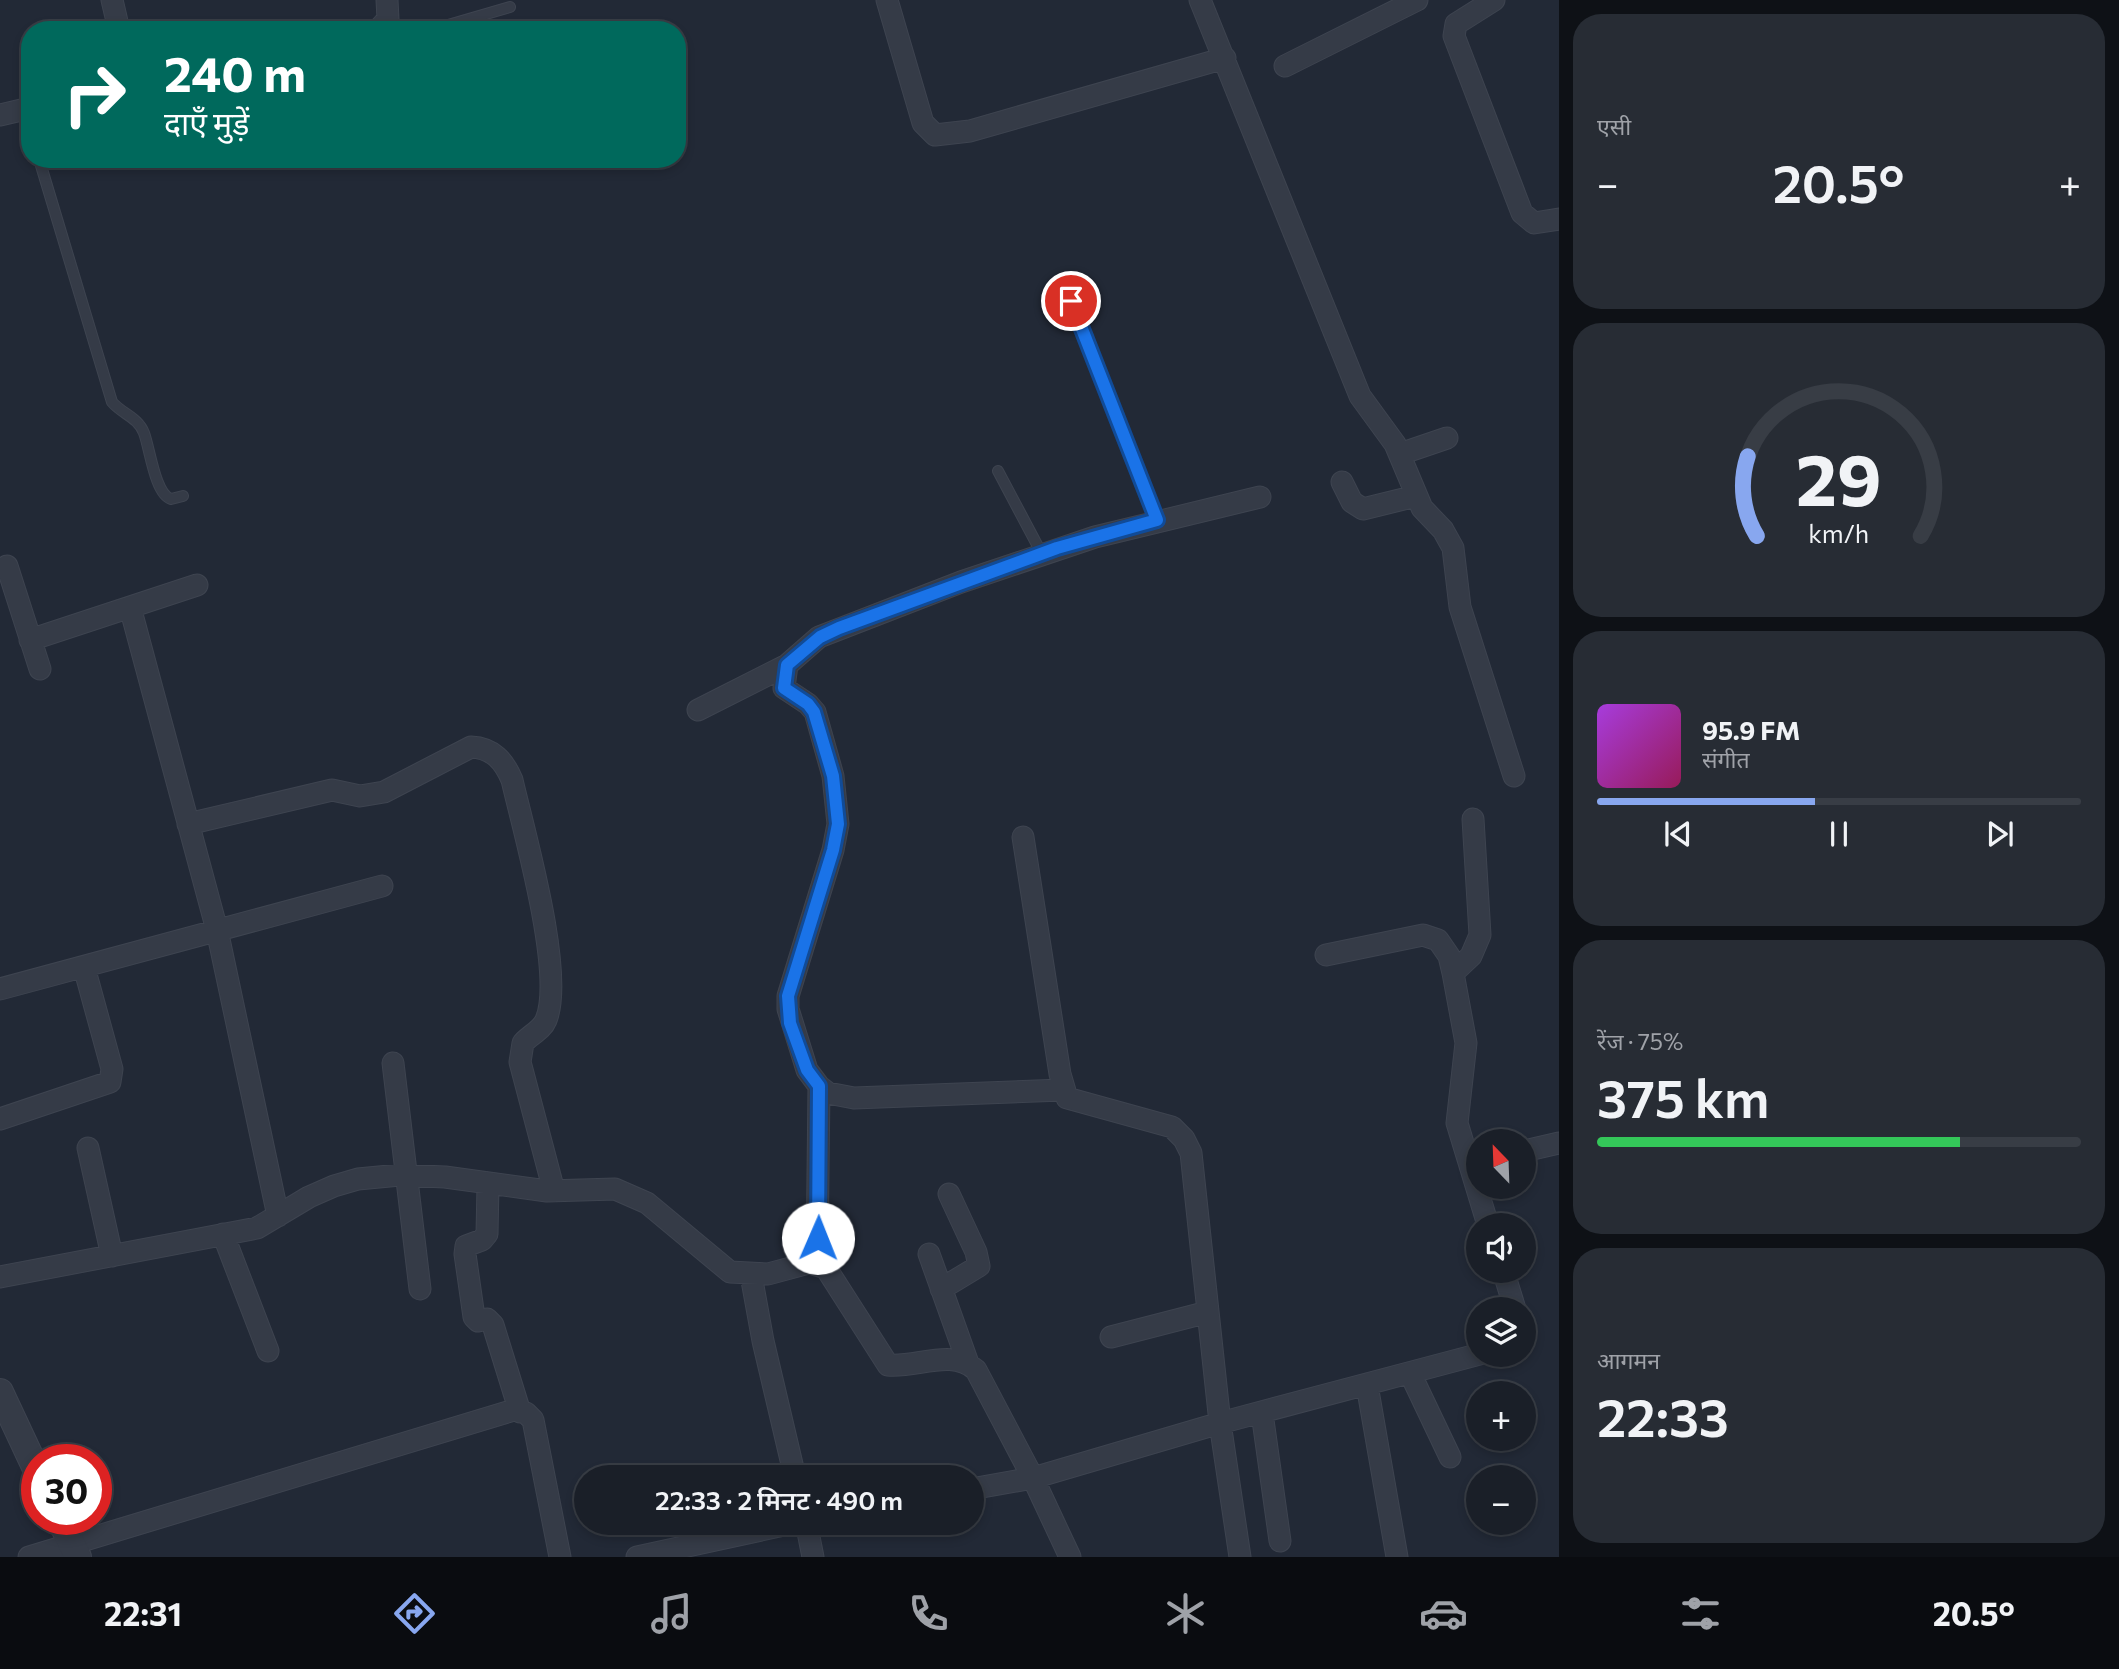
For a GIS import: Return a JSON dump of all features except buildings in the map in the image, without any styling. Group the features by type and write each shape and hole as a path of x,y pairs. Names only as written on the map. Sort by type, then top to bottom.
{"street":[{"path":"112,0 117,21"},
{"path":"387,0 388,21"},
{"path":"887,0 923,123 935,135 970,131 1225,58"},
{"path":"1200,0 1360,396 1399,454 1416,496 1453,548 1460,607 1514,776"},
{"path":"1285,66 1417,0"},
{"path":"1494,0 1456,24 1454,37 1522,213 1534,223 1559,219"},
{"path":"0,115 21,116"},
{"path":"1399,454 1447,438"},
{"path":"1342,482 1352,502 1363,509 1416,496"},
{"path":"698,710 787,665 820,637 1042,554 1157,520 1260,497"},
{"path":"6,566 40,669"},
{"path":"30,640 197,585"},
{"path":"130,607 217,930 278,1216"},
{"path":"787,665 784,688 808,704 814,712 833,776 838,804 838,824 833,850 788,996 790,1023 807,1070 828,1093 854,1098 1063,1090"},
{"path":"188,824 332,790 360,796 384,792 471,747 481,748 501,758 512,780 549,947 548,1015 541,1028 523,1043 520,1062 554,1191"},
{"path":"1453,973 1471,956 1480,935 1474,819"},
{"path":"1023,837 1063,1090 1067,1098 1075,1103 1172,1127 1184,1139 1191,1153 1220,1423 1240,1557"},
{"path":"0,989 382,886"},
{"path":"1326,955 1423,935 1438,940 1448,956 1453,973 1466,1042 1457,1122 1466,1144"},
{"path":"0,1119 110,1082 112,1069 84,967"},
{"path":"394,1063 420,1289"},
{"path":"817,1264 819,1086"},
{"path":"1536,1148 1559,1143"},
{"path":"88,1148 111,1256"},
{"path":"0,1277 257,1228 309,1197 358,1179 405,1175 444,1177 488,1185 554,1191 615,1189 647,1203 730,1272 751,1275 785,1272 809,1263 826,1268 888,1365 957,1359 968,1363 976,1370 1033,1478 1070,1557"},
{"path":"488,1185 487,1234 482,1240 466,1246 464,1254 474,1317 478,1321 487,1319 493,1325 520,1412"},
{"path":"941,1289 979,1266 976,1252 949,1194"},
{"path":"223,1234 268,1351"},
{"path":"929,1254 968,1363"},
{"path":"751,1275 763,1341 792,1465"},
{"path":"1111,1337 1208,1312"},
{"path":"984,1487 1033,1478 1220,1423 1466,1358"},
{"path":"1410,1373 1450,1457"},
{"path":"1367,1385 1397,1557"},
{"path":"0,1392 24,1444"},
{"path":"29,1557 75,1551 514,1410 526,1413 533,1420 560,1557"},
{"path":"1262,1413 1280,1541"},
{"path":"68,1535 75,1551"},
{"path":"637,1557 739,1535"},
{"path":"809,1535 813,1557"}],"lane":[{"path":"462,21 510,7"},
{"path":"41,168 110,395 118,409 132,416 143,431 162,493 171,499 183,496"},
{"path":"1071,301 1157,520"},
{"path":"998,471 1042,554"}],"route":[{"path":"818,1238 819,1086 807,1070 790,1023 788,996 833,850 838,824 838,804 827,752 812,707 787,693 784,688 787,665 820,637 839,628 1057,548 1157,520 1071,301"}]}
